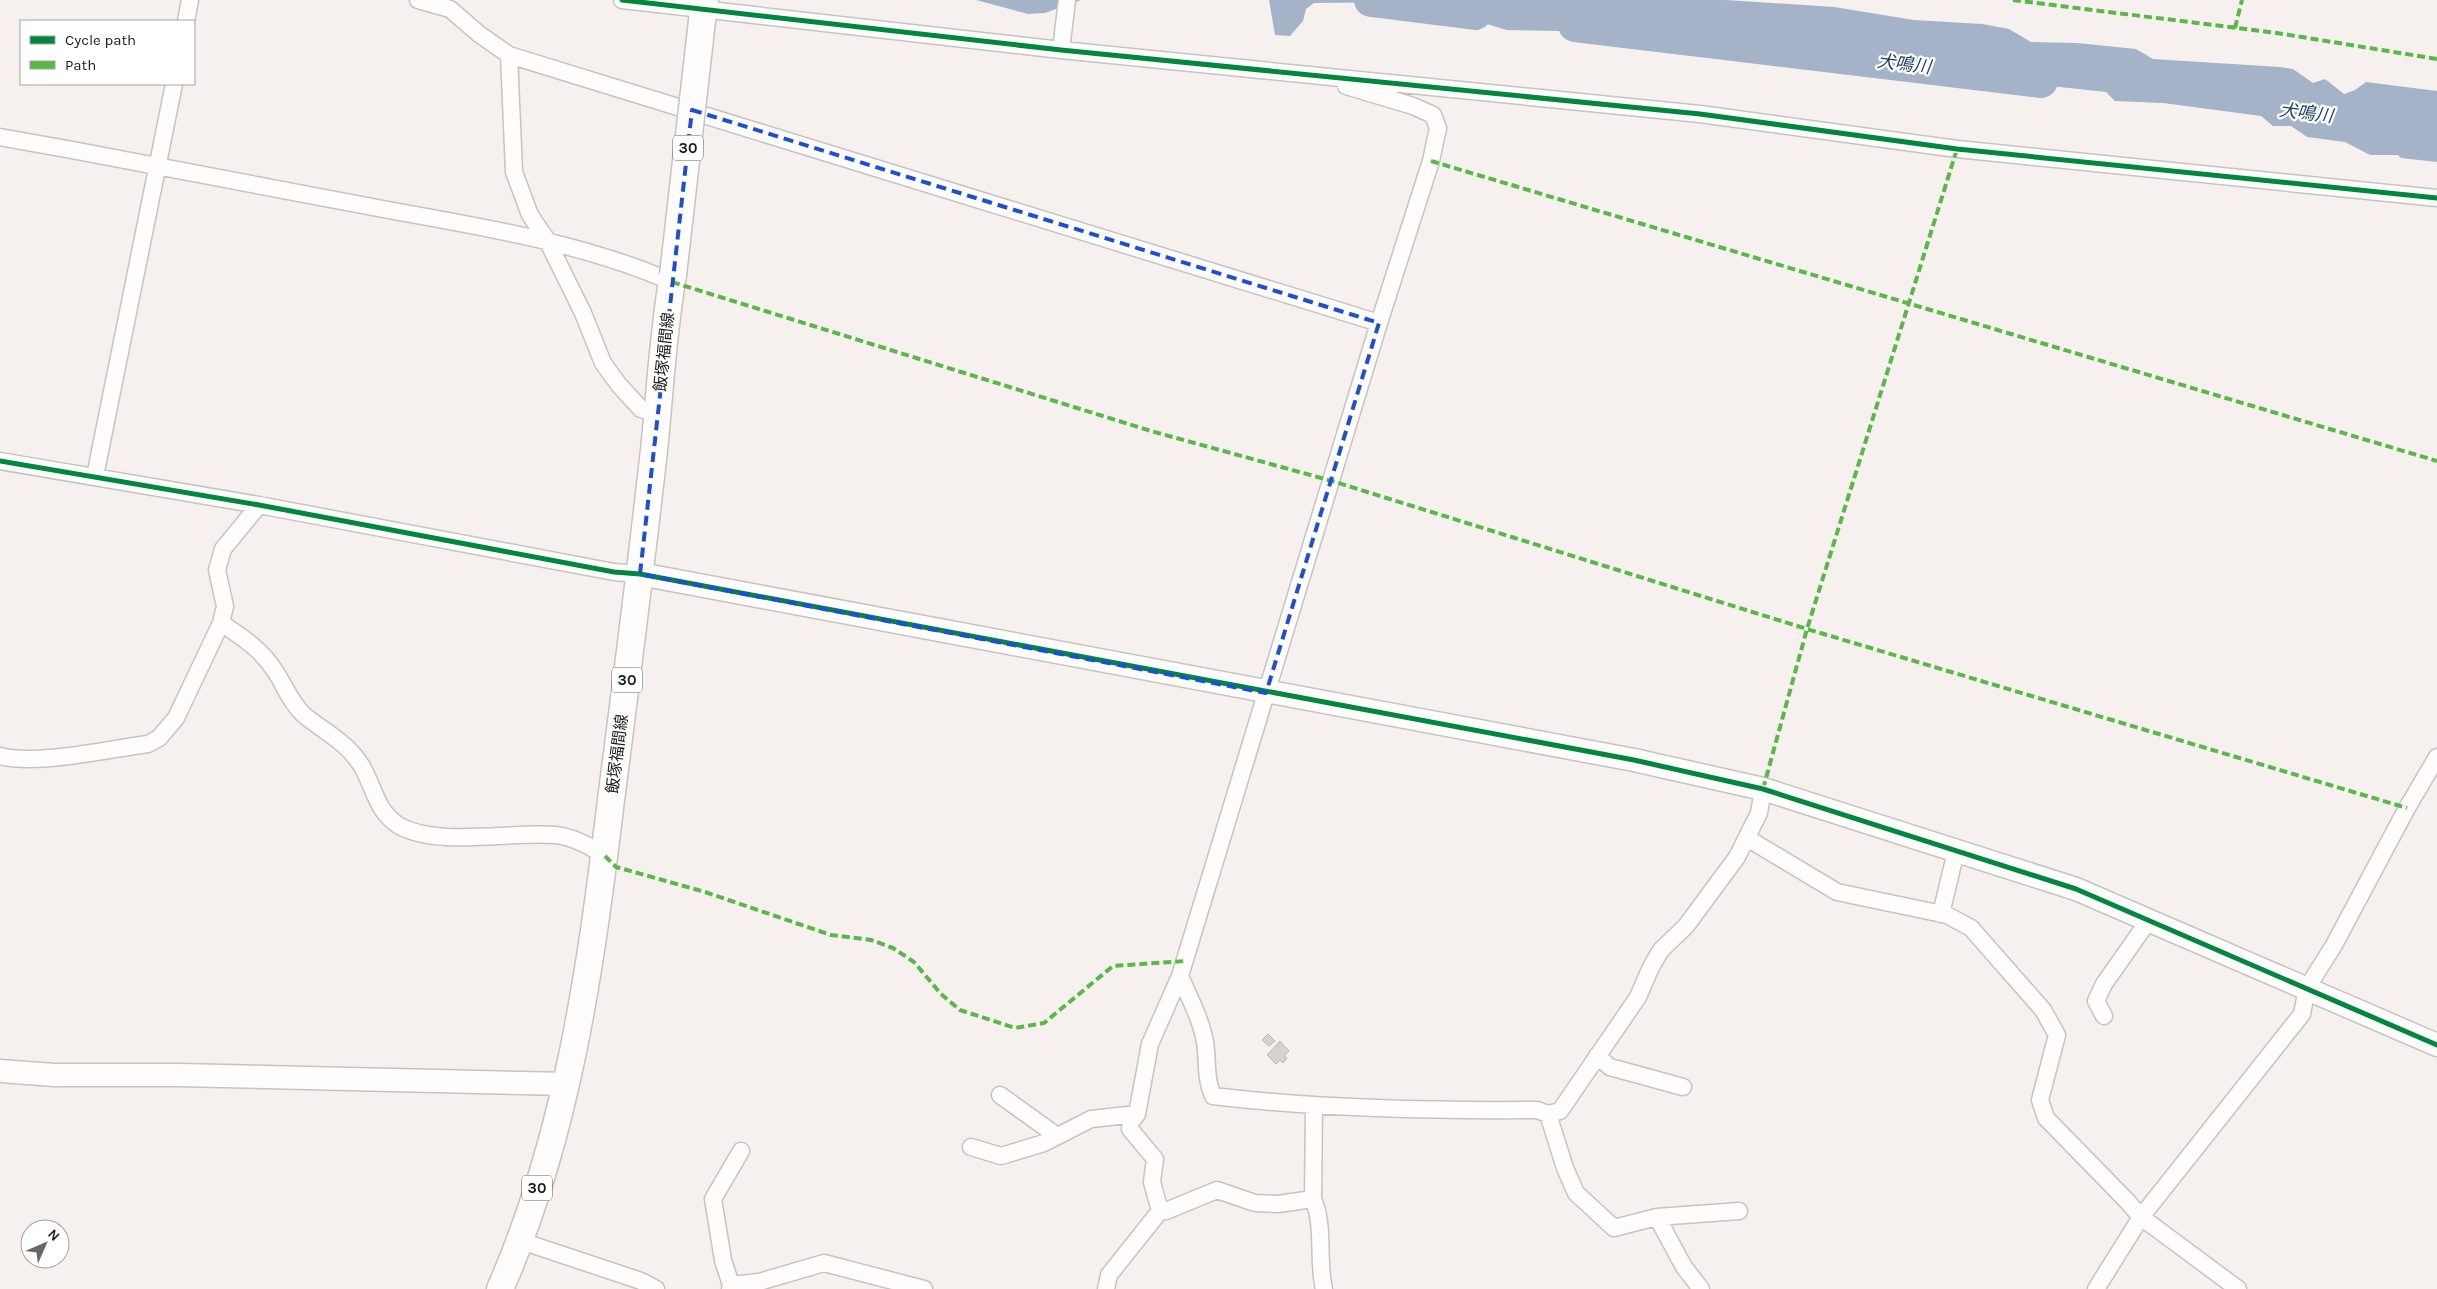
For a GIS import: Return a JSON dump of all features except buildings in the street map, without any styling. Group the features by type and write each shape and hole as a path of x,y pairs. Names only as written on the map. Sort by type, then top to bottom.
{"main road":[{"name":"飯塚福間線","path":"500,1289 521,1241 567,1084 588,966 640,574 704,8"}],"street":[{"path":"186,20 190,0"},
{"path":"418,0 450,9 479,34 509,55 1379,323"},
{"path":"622,0 1061,50 1700,114 1957,149 2437,198"},
{"path":"1061,50 1067,0"},
{"path":"509,55 514,172 530,214 547,240 583,313 603,363 619,385 641,409 658,414"},
{"path":"1160,1211 1152,1182 1155,1159 1130,1129 1131,1122 1137,1114 1150,1044 1180,976 1379,323 1431,161 1438,128 1433,115 1413,106 1308,75"},
{"path":"95,476 174,85"},
{"path":"0,138 159,166 547,240 673,278"},
{"path":"0,461 259,505 614,572 640,574 1266,693 1634,760 1763,789 2076,889 2437,1045"},
{"path":"0,756 13,760 47,757 148,744 159,738 176,718 221,623 225,606 217,570 223,549 259,505"},
{"path":"221,623 251,642 265,657 287,694 304,714 344,746 360,764 382,812 398,824 419,835 557,835 585,843 604,856"},
{"path":"2096,1289 2141,1217 2302,1014 2307,988 2334,945 2407,808 2437,757"},
{"path":"1180,976 1198,1018 1205,1041 1209,1087 1213,1096 1272,1103 1314,1105 1469,1110 1537,1110 1548,1114 1560,1111 1638,997 1651,967 1661,950 1686,926 1738,858 1759,813 1763,789"},
{"path":"1747,838 1837,892 1941,914 1971,928 2043,1010 2057,1035 2040,1100 2046,1118 2141,1217 2238,1289"},
{"path":"1941,914 1956,851"},
{"path":"2104,1016 2096,1001 2104,984 2149,920"},
{"path":"1597,1056 1610,1067 1683,1087"},
{"path":"0,1071 54,1075 189,1075 567,1084"},
{"path":"1000,1095 1057,1136"},
{"path":"1314,1105 1313,1199 1318,1210 1320,1271 1324,1289"},
{"path":"971,1147 1001,1156 1044,1143 1091,1120 1137,1114"},
{"path":"1548,1114 1565,1168 1576,1193 1614,1228 1658,1217 1740,1212"},
{"path":"741,1151 713,1199 723,1260 730,1287 759,1282 824,1263 924,1289"},
{"path":"1160,1211 1166,1211 1217,1190 1255,1203 1278,1204 1313,1199"},
{"path":"1106,1289 1109,1275 1160,1211"},
{"path":"1658,1217 1684,1267 1701,1289"},
{"path":"521,1241 633,1278 656,1289"}],"highlighted area":[{"path":"692,110 1379,323 1266,693 640,574"}],"water":[{"path":"976,0 1081,0 1045,13 1028,14"},
{"path":"1269,0 1726,0 1834,7 1914,20 1982,24 2009,29 2031,42 2077,43 2136,49 2153,59 2293,69 2313,83 2325,79 2344,94 2355,90 2366,82 2437,91 2437,162 2401,158 2398,155 2370,155 2345,142 2307,137 2291,126 2273,126 2261,116 2163,103 2115,101 2106,92 2013,82 1976,67 1940,65 1928,58 1905,60 1870,55 1849,55 1829,49 1820,51 1702,34 1507,30 1412,2 1314,3 1306,9 1303,21 1290,36 1275,35"}],"waterway":[{"name":"犬鳴川","path":"1371,0 1475,13"},
{"name":"犬鳴川","path":"1575,25 2041,81"}],"marked path":[{"path":"2013,0 2277,33 2437,59"},
{"path":"2235,28 2242,0"},
{"path":"1763,789 1807,629 1957,149"},
{"path":"1431,161 2437,461"},
{"path":"672,282 1151,431 1332,481 1807,629 2407,808"},
{"path":"605,856 616,867 705,892 831,935 871,940 893,948 914,962 941,994 960,1010 1015,1028 1044,1023 1113,966 1185,961"}],"cycle path":[{"path":"622,0 1061,50 1700,114 1957,149 2437,198"},
{"path":"0,461 259,505 614,572 640,574 1634,760 1763,789 2076,889 2437,1045"}]}
